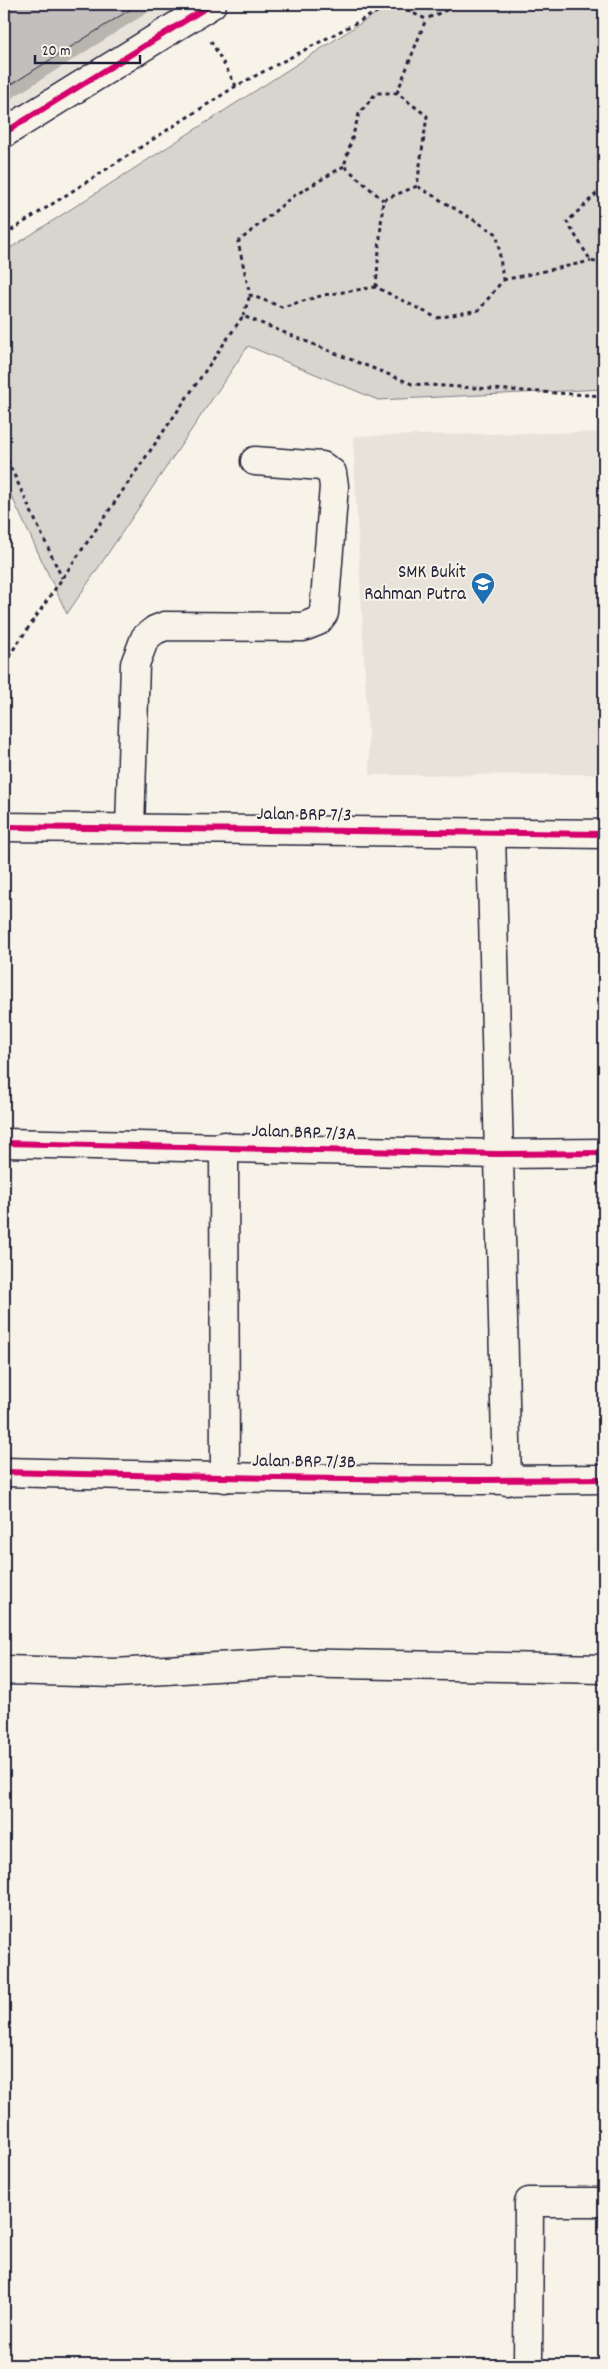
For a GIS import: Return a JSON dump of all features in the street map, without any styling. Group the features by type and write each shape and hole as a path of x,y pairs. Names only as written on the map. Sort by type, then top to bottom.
{"street":[{"path":"4,133 204,8"},
{"path":"130,829 135,664 145,638 155,630 165,626 303,627 318,621 324,613 334,486 332,473 322,466 255,461"},
{"name":"Jalan BRP 7/3","path":"4,827 604,834"},
{"path":"491,834 507,1481"},
{"name":"Jalan BRP 7/3A","path":"4,1143 224,1146 498,1154 604,1153"},
{"path":"224,1146 225,1478"},
{"name":"Jalan BRP 7/3B","path":"4,1472 225,1478 507,1481 604,1479"},
{"path":"4,1670 115,1673 284,1663 604,1669"},
{"path":"528,2365 529,2202 604,2202"}],"path":[{"path":"4,235 236,86 392,4 426,19"},
{"path":"396,93 426,19 460,4"},
{"path":"204,8 236,86"},
{"path":"243,316 250,295 238,242 292,197 344,166 359,114 376,93 396,93 427,116 417,186"},
{"path":"344,166 384,200"},
{"path":"384,200 417,186"},
{"path":"417,186 497,234 503,280"},
{"path":"591,261 566,222 596,194 604,190"},
{"path":"376,287 384,200"},
{"path":"250,295 282,307 324,295 376,287 437,318 479,310 503,280 591,261 604,264"},
{"path":"4,453 62,578"}],"shaded area":[{"path":"4,4 184,4 4,116"},
{"path":"386,4 604,4 604,389 378,400 248,346 67,614 4,480 4,252 386,7"},
{"name":"SMK Bukit Rahman Putra","path":"604,432 604,774 370,775 353,436"}],"building":[{"path":"4,4 139,4 4,89"}],"cycle path":[{"path":"4,133 212,4"},
{"path":"4,827 604,834"},
{"path":"4,1143 498,1154 604,1153"},
{"path":"4,1472 379,1479 604,1479"}],"place":[{"name":"SMK Bukit Rahman Putra","path":"483,605"}]}
